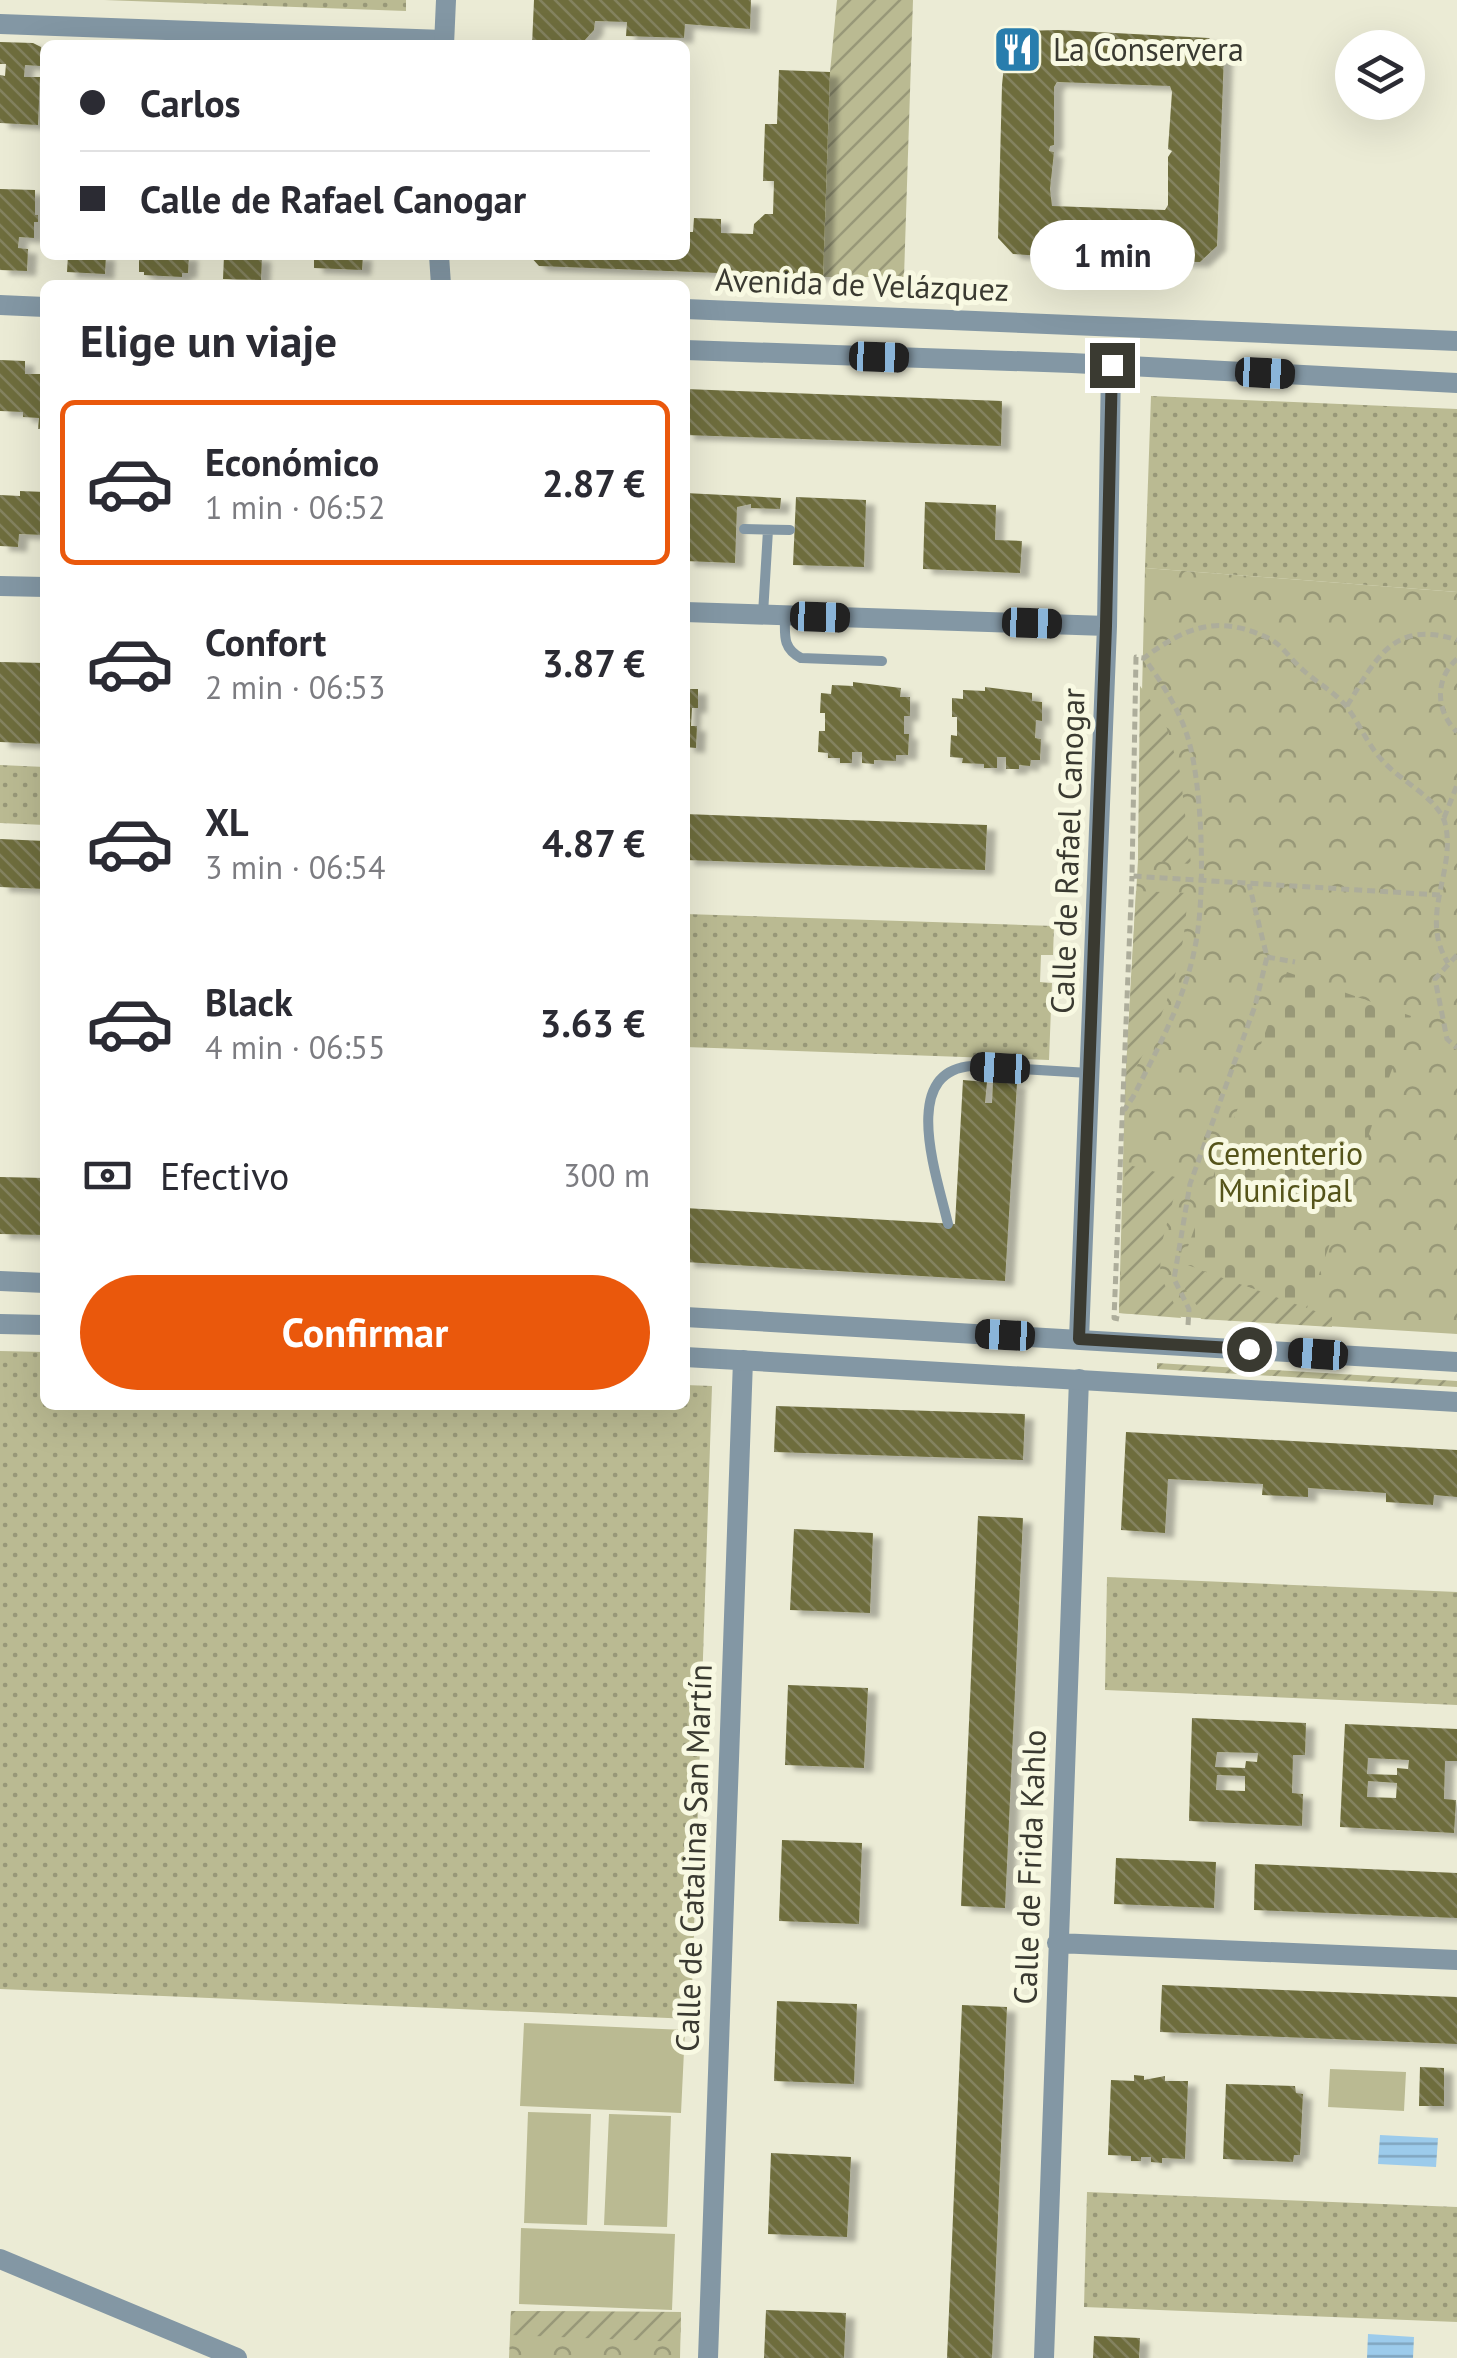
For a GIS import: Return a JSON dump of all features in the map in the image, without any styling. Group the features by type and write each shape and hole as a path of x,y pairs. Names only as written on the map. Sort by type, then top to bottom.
{"street":[{"path":"444,40 446,0"},
{"path":"0,24 395,40"},
{"path":"0,305 40,307"},
{"name":"Avenida de Velázquez","path":"690,308 1457,341"},
{"path":"690,350 1457,382"},
{"name":"Calle de Rafael Canogar","path":"1079,1339 1112,365"},
{"path":"0,586 40,587"},
{"path":"690,612 1106,626"},
{"path":"0,1282 40,1284"},
{"path":"690,1316 1457,1362"},
{"path":"0,1324 40,1326"},
{"path":"690,1357 1457,1402"},
{"name":"Calle de Catalina San Martín","path":"708,2358 743,1360"},
{"name":"Calle de Frida Kahlo","path":"1044,2358 1079,1379"},
{"path":"1057,1943 1457,1960"},
{"path":"0,2259 237,2358"}],"lane":[{"path":"744,529 790,530"},
{"path":"763,615 768,530"},
{"path":"785,616 786,644 790,652 801,658 882,660"},
{"path":"948,1224 927,1123 930,1098 938,1080 956,1068 972,1066 1090,1074"}],"path":[{"path":"1131,1320 1114,1318 1132,876 1136,657 1144,658 1169,639 1216,622 1272,640 1347,706 1370,746 1398,779 1420,790 1444,818 1451,844 1436,921 1438,947 1448,963"},
{"path":"1347,706 1389,644 1415,632 1457,640"},
{"path":"1121,1109 1134,1097 1180,994 1195,948 1203,880 1197,791 1186,732 1159,678 1144,658"},
{"path":"1457,659 1442,679 1440,696 1442,711 1457,732"},
{"path":"1444,818 1457,785"},
{"path":"1132,876 1440,894"},
{"path":"1176,1324 1190,1326 1189,1310 1174,1279 1190,1184 1255,1006 1267,957 1248,883"},
{"path":"1457,955 1435,979 1447,1039 1457,1048"},
{"path":"1267,957 1296,962"}],"green space":[{"path":"104,0 406,0 406,11"},
{"path":"837,0 913,0 904,277 823,277 830,72"},
{"path":"1151,396 1457,409 1457,592 1145,568"},
{"path":"1145,568 1457,592 1457,1334 1119,1313 1125,1087 1138,860"},
{"path":"1140,686 1164,719 1180,772 1191,864 1138,860"},
{"path":"0,765 40,767 40,825 0,823"},
{"path":"1136,891 1187,893 1186,919 1169,994 1125,1087"},
{"path":"690,914 1054,926 1053,955 1041,955 1040,982 1052,983 1049,1060 690,1047"},
{"name":"Cementerio Municipal","path":"1287,972 1411,1016 1307,1308 1182,1263"},
{"path":"1125,1164 1179,1178 1161,1246 1160,1275 1181,1318 1119,1313"},
{"path":"1189,1266 1332,1317 1332,1327 1201,1319 1185,1289"},
{"path":"0,1351 40,1352 40,1410 690,1410 690,1385 712,1386 691,2019 0,1989"},
{"path":"1157,1363 1457,1381 1457,1387 1157,1369"},
{"path":"1107,1577 1457,1592 1457,1705 1105,1690"},
{"path":"524,2023 685,2030 681,2113 520,2106"},
{"path":"1330,2069 1406,2072 1404,2111 1328,2107"},
{"path":"528,2112 591,2114 587,2225 524,2223"},
{"path":"609,2114 671,2116 667,2227 604,2225"},
{"path":"1087,2192 1457,2207 1457,2322 1084,2307"},
{"path":"521,2228 675,2234 672,2310 519,2304"},
{"path":"511,2311 681,2312 680,2358 509,2358"},
{"path":"511,2311 681,2312 680,2342 510,2335"}],"water":[{"path":"1380,2135 1438,2138 1436,2167 1378,2164"},
{"path":"1368,2334 1414,2337 1413,2358 1367,2358"}],"building":[{"path":"534,0 751,0 750,29 685,24 684,38 626,36 627,22 595,21 594,30 585,40 532,40"},
{"path":"1022,31 1209,38 1224,54 1217,246 1200,262 1013,254 998,238 1006,46","holes":["1057,82 1170,86 1168,149 1172,151 1168,157 1165,210 1052,206 1054,152 1049,151 1054,145"]},
{"path":"0,42 40,46 40,66 25,65 24,77 40,77 38,125 0,123 0,75 5,76 6,64 0,64"},
{"path":"779,70 830,72 823,277 539,266 534,260 690,260 694,218 721,219 721,233 753,234 754,224 765,214 773,214 774,181 763,181 765,124 777,124"},
{"path":"0,189 35,190 38,222 34,222 34,238 19,237 18,248 28,249 27,271 0,270"},
{"path":"68,260 106,260 105,274 67,272"},
{"path":"139,260 189,260 188,273 182,273 182,277 139,272"},
{"path":"224,260 262,260 261,280 223,279"},
{"path":"314,260 363,260 362,270 314,268"},
{"path":"0,360 25,361 25,374 40,374 40,429 39,418 23,417 23,412 0,411"},
{"path":"690,389 1002,401 1001,446 690,435"},
{"path":"20,491 40,492 40,535 19,534 18,547 0,546 0,495 20,496"},
{"path":"690,493 781,498 780,509 751,508 751,504 737,507 735,563 690,561"},
{"path":"796,497 866,500 864,567 793,565"},
{"path":"925,502 996,505 995,540 1022,541 1020,573 923,569"},
{"path":"0,662 40,663 40,744 0,742"},
{"path":"853,682 901,688 900,697 910,697 910,716 904,716 904,734 909,734 908,755 896,755 896,761 874,760 874,764 862,763 862,752 852,752 852,763 840,763 840,758 828,758 828,753 818,752 819,731 825,731 825,713 820,713 821,693 831,694 832,685 853,686"},
{"path":"985,687 1032,693 1032,701 1042,702 1042,721 1036,720 1035,738 1041,739 1040,760 1031,760 1030,766 1019,765 1019,769 1006,769 1006,757 997,757 997,768 984,768 984,764 962,763 963,758 950,757 951,735 957,736 952,698 963,699 963,690 985,691"},
{"path":"690,689 698,689 698,708 692,708 691,726 697,726 696,748 690,747"},
{"path":"690,814 987,825 985,870 690,860"},
{"path":"0,839 40,841 40,889 0,887"},
{"path":"963,1080 987,1082 985,1103 992,1103 993,1082 1017,1083 1005,1281 690,1262 690,1208 955,1224"},
{"path":"0,1177 40,1178 40,1235 0,1234"},
{"path":"776,1406 1025,1414 1023,1460 774,1452"},
{"path":"1126,1432 1457,1450 1457,1497 1434,1495 1433,1505 1386,1502 1386,1493 1308,1488 1308,1497 1262,1495 1263,1484 1168,1479 1165,1533 1121,1530"},
{"path":"978,1516 1023,1518 1005,1908 961,1906"},
{"path":"794,1529 873,1533 870,1613 790,1610"},
{"path":"788,1685 868,1688 864,1768 785,1765"},
{"path":"1192,1718 1306,1723 1305,1755 1293,1755 1292,1793 1303,1794 1302,1826 1189,1821","holes":["1217,1752 1258,1753 1257,1762 1246,1761 1245,1768 1215,1767","1217,1775 1245,1776 1245,1791 1216,1790"]},
{"path":"1345,1724 1457,1729 1457,1761 1445,1761 1444,1799 1456,1800 1454,1833 1340,1827","holes":["1368,1758 1409,1760 1408,1769 1397,1768 1397,1775 1367,1774","1368,1781 1397,1783 1396,1798 1367,1797"]},
{"path":"782,1840 862,1843 859,1924 779,1921"},
{"path":"1116,1858 1216,1862 1214,1908 1114,1904"},
{"path":"1255,1864 1457,1873 1457,1918 1254,1910"},
{"path":"1162,1985 1457,1997 1457,2044 1160,2032"},
{"path":"777,2001 857,2004 854,2084 774,2081"},
{"path":"962,2005 1007,2007 992,2358 947,2358"},
{"path":"1420,2067 1444,2068 1444,2106 1419,2106"},
{"path":"1134,2075 1144,2076 1144,2080 1165,2076 1165,2081 1188,2081 1185,2159 1162,2158 1162,2163 1151,2162 1151,2157 1131,2161 1131,2156 1108,2155 1111,2080 1134,2081"},
{"path":"1226,2084 1295,2086 1296,2093 1303,2094 1300,2155 1294,2155 1293,2162 1223,2159"},
{"path":"771,2153 851,2157 847,2237 768,2234"},
{"path":"766,2310 846,2313 844,2358 764,2358"},
{"path":"1094,2336 1140,2338 1139,2358 1093,2358"}],"place":[{"name":"La Conservera","path":"1018,50"}],"route":[{"path":"1112,365 1079,1339 1249,1349"}]}
